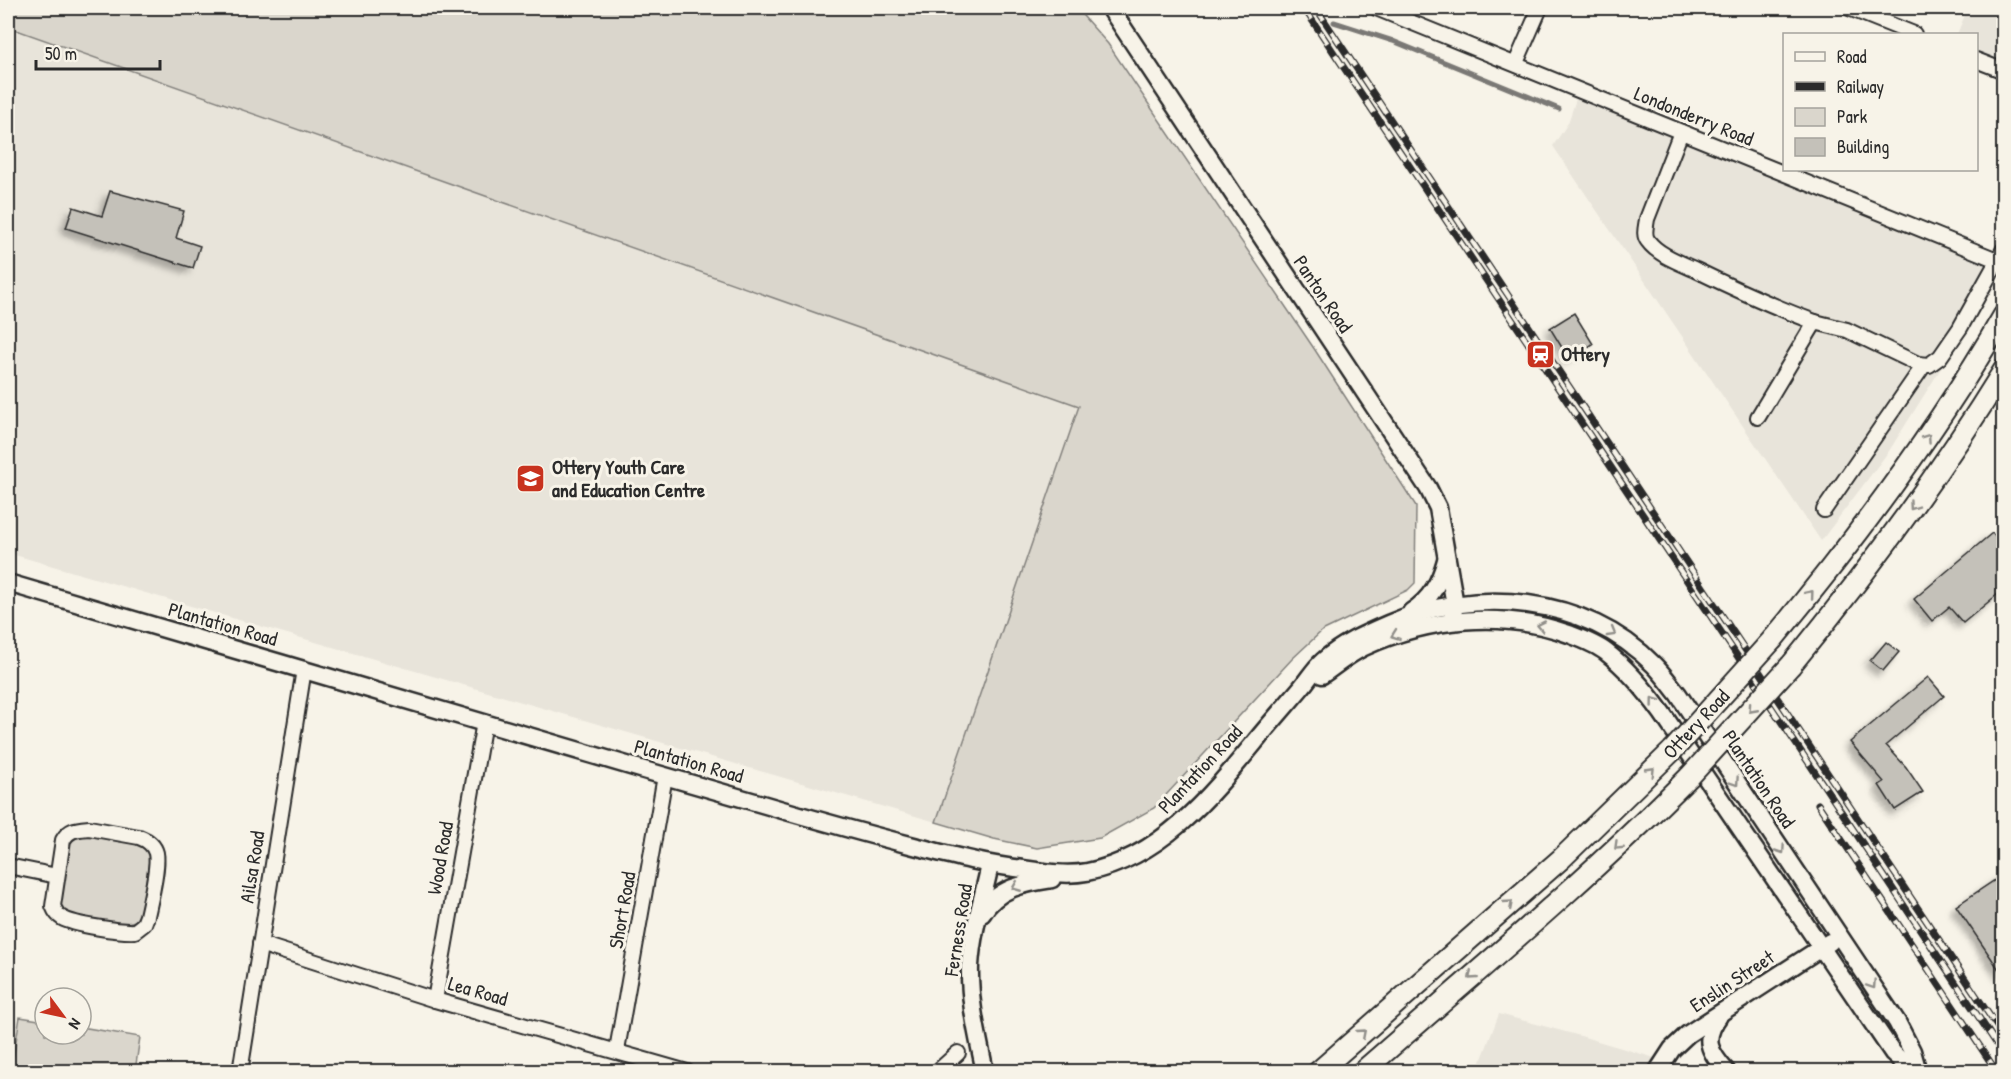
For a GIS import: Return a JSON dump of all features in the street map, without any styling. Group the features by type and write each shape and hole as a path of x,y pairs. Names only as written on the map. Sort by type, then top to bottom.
{"main road":[{"name":"Ottery Road","path":"1318,1071 1561,859 1673,750 1773,639 1822,580 1896,482 1959,389 2004,315"},
{"name":"Ottery Road","path":"1362,1071 1612,853 1690,776 1791,665 1878,556 1979,411 2004,370"}],"street":[{"name":"Panton Road","path":"1110,8 1428,488 1438,508 1454,613"},
{"name":"Londonderry Road","path":"1377,8 1681,132 2000,255"},
{"path":"1516,63 1540,8"},
{"path":"1849,8 1912,33"},
{"path":"1978,60 2004,71"},
{"path":"1681,132 1647,219 1646,239 1653,247 1768,305 1815,322 1847,330 1918,364 1934,363 1940,357 2000,255"},
{"path":"1758,417 1815,322"},
{"path":"1824,510 1924,365"},
{"path":"1400,618 1417,608 1434,591 1440,581 1446,560"},
{"name":"Plantation Road","path":"8,583 837,826 990,865 1068,875 1087,872 1128,859 1144,851 1177,827 1208,796 1301,689 1320,663 1358,637 1400,618 1438,608 1454,613 1512,620 1551,628 1582,639 1605,651 1644,689 1893,1053 1913,1071"},
{"name":"Plantation Road","path":"1301,689 1362,648 1454,613 1498,600 1539,605 1602,627 1637,650 1655,666 1678,694 1896,1022 1912,1051 1918,1071"},
{"name":"Ailsa Road","path":"240,1071 304,669"},
{"name":"Wood Road","path":"435,1000 484,722"},
{"name":"Short Road","path":"617,1050 665,776"},
{"path":"89,828 139,837 151,844 157,854 146,919 141,928 135,931 76,922 59,916 53,906 57,876 63,840 73,830 89,828"},
{"name":"Ferness Road","path":"985,1071 973,1013 970,963 990,865"},
{"path":"8,866 57,876"},
{"path":"977,923 988,905 1011,888 1028,882 1068,875"},
{"name":"Enslin Street","path":"1657,1071 1672,1049 1688,1034 1840,936"},
{"name":"Lea Road","path":"260,944 435,1000 687,1071"},
{"path":"1721,1012 1709,1031 1709,1044 1715,1057 1727,1071"},
{"path":"937,1071 958,1053"}],"shaded area":[{"path":"1968,8 2003,8 2003,71 1978,60 1978,33 1957,33"},
{"name":"Ottery Youth Care and Education Centre","path":"8,27 1080,406 936,822 8,553"},
{"path":"1579,90 1997,260 1994,284 1889,451 1821,541 1553,146 1568,123"},
{"path":"1499,1014 1584,1037 1699,1071 1477,1072"}],"green space":[{"path":"8,8 1076,8 1108,44 1315,350 1416,506 1415,583 1408,590 1322,631 1292,659 1154,808 1100,838 1037,848 994,839 936,822 1079,406 8,27"},
{"path":"84,834 137,842 148,852 149,861 141,913 135,921 111,923 90,920 72,916 61,908 59,901 70,842 74,837"},
{"path":"20,1017 33,1019 33,1046 93,1046 93,1029 140,1037 135,1071 11,1071"}],"building":[{"path":"110,191 184,211 176,238 200,246 193,268 66,228 73,207 102,216"},
{"path":"1574,313 1593,344 1569,359 1550,328"},
{"path":"1992,533 2004,547 2004,589 1963,623 1949,607 1932,621 1914,599"},
{"path":"1886,642 1899,652 1883,671 1870,661"},
{"path":"1928,677 1944,696 1886,745 1906,767 1923,792 1895,810 1879,785 1884,782 1850,742"},
{"path":"2004,874 2004,977 1956,906"}],"waterway":[{"path":"1334,22 1393,41 1559,109"}],"railway":[{"path":"1304,8 2004,1055"},
{"path":"1316,8 2004,1037"},
{"path":"1818,804 1997,1072"}],"place":[{"name":"Ottery","path":"1540,354"},
{"name":"Ottery Youth Care and Education Centre","path":"531,479"}]}
